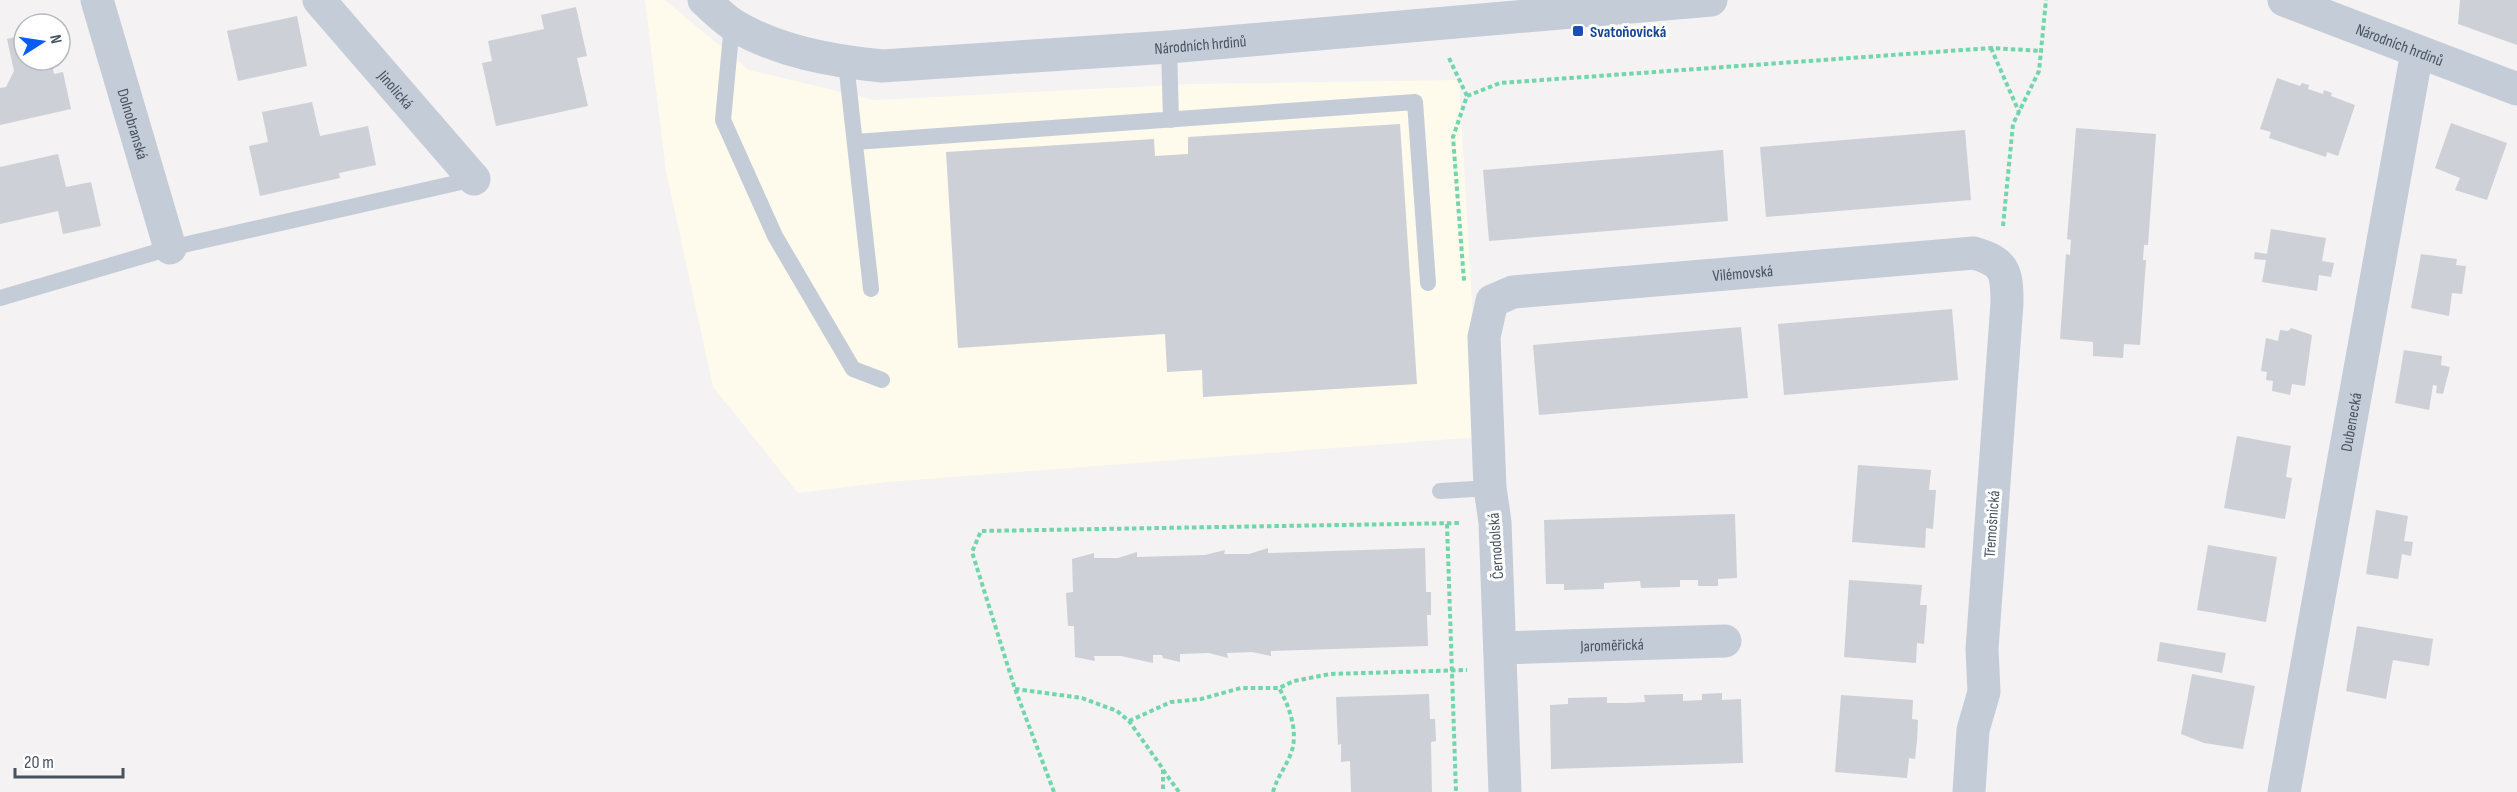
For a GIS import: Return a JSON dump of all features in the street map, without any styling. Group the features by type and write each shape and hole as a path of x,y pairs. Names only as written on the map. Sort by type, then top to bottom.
{"street":[{"name":"Dolnobranská","path":"97,0 170,248"},
{"name":"Jinolická","path":"319,0 474,179"},
{"name":"Národních hrdinů","path":"704,0 732,24 793,51 846,63 882,66 1169,47 1661,2 1711,0"},
{"name":"Národních hrdinů","path":"2284,0 2517,89"},
{"name":"Dubenecká","path":"2284,792 2417,52"},
{"name":"Vilémovská","path":"1492,301 1513,291 1974,253 1996,263"},
{"name":"Třemošnická","path":"1969,792 1973,730 1984,692 1982,649 2007,303 2007,277 1996,263"},
{"name":"Černodolská","path":"1492,301 1484,337 1490,488 1495,522 1505,792"},
{"name":"Jaroměřická","path":"1501,658 1725,641"}],"lane":[{"path":"732,24 723,120 775,236 853,369 882,380"},
{"path":"1169,47 1171,120"},
{"path":"846,63 871,289"},
{"path":"855,142 1415,102 1428,283"},
{"path":"0,298 170,248 474,179"},
{"path":"1440,491 1490,488"}],"path":[{"path":"1996,263 2013,124 2039,70 2043,51 2046,0"},
{"path":"1467,96 1500,84 1991,48 2043,51"},
{"path":"1991,48 2019,112"},
{"path":"1446,50 1467,96 1453,137 1464,286 1492,301"},
{"path":"1054,792 1015,689 972,552 981,531 1447,524 1456,792"},
{"path":"1129,721 1171,702 1212,697 1241,688 1279,688 1294,681 1330,674 1453,670 1501,658"},
{"path":"1273,792 1278,776 1293,749 1293,725 1285,698 1279,688"},
{"path":"1015,689 1095,701 1117,711 1129,721 1179,792"},
{"path":"1163,770 1163,792"}],"shaded area":[{"path":"645,0 665,0 749,70 875,100 1191,84 1459,80 1480,437 888,482 798,493 713,387 666,171"}],"building":[{"path":"2460,0 2517,0 2517,45 2458,24"},
{"path":"576,7 587,56 577,58 588,106 496,126 482,63 492,61 488,41 544,29 541,15"},
{"path":"297,16 307,66 238,81 227,31"},
{"path":"12,38 12,62 7,39"},
{"path":"14,72 54,72 54,74 63,72 71,109 0,125 0,88 6,87"},
{"path":"2277,78 2300,86 2302,83 2309,85 2308,89 2323,94 2324,90 2332,93 2331,96 2355,105 2338,156 2327,152 2326,157 2269,138 2271,132 2260,129"},
{"path":"312,102 320,136 368,126 376,165 339,173 340,178 260,196 249,146 268,142 262,112"},
{"path":"2451,123 2507,143 2487,200 2455,190 2460,178 2435,168"},
{"path":"1400,124 1417,384 1203,397 1202,370 1167,372 1165,334 958,348 946,152 1154,139 1155,156 1188,154 1188,137"},
{"path":"2076,128 2156,134 2148,245 2144,245 2143,260 2146,260 2140,345 2124,344 2123,358 2093,356 2093,342 2060,339 2066,254 2070,255 2071,240 2067,239"},
{"path":"1965,130 1971,200 1766,217 1760,147"},
{"path":"1723,150 1728,221 1489,241 1483,170"},
{"path":"58,154 66,187 91,182 101,226 63,234 58,211 0,224 0,167"},
{"path":"2271,229 2326,238 2322,261 2334,263 2331,277 2319,275 2317,291 2262,282 2266,260 2254,259 2255,252 2267,254"},
{"path":"2421,254 2457,259 2456,265 2466,266 2462,294 2452,293 2449,316 2411,308"},
{"path":"1952,309 1958,380 1784,395 1778,324"},
{"path":"1741,327 1748,398 1539,415 1533,345"},
{"path":"2291,328 2312,335 2305,386 2292,384 2290,395 2272,391 2273,381 2266,380 2267,372 2261,371 2266,338 2278,341 2280,330 2288,331"},
{"path":"2404,350 2442,356 2441,365 2450,367 2443,394 2436,393 2437,386 2433,385 2429,410 2395,403"},
{"path":"2237,436 2291,446 2286,477 2292,478 2285,519 2224,508"},
{"path":"1858,465 1931,470 1929,490 1936,490 1933,529 1926,528 1925,548 1852,542"},
{"path":"2376,510 2408,516 2404,541 2413,542 2411,556 2402,554 2398,579 2366,574"},
{"path":"1735,514 1737,578 1718,579 1718,586 1698,586 1698,580 1680,580 1680,587 1641,588 1640,581 1604,583 1604,589 1564,590 1564,584 1546,584 1544,520"},
{"path":"2208,545 2277,557 2266,622 2197,610"},
{"path":"1268,548 1268,553 1425,548 1426,592 1431,592 1431,615 1427,615 1428,646 1271,651 1271,656 1252,652 1227,653 1228,658 1209,653 1180,654 1180,662 1163,658 1162,655 1153,655 1153,663 1121,656 1094,656 1095,661 1075,657 1074,626 1068,626 1066,593 1073,592 1072,559 1094,553 1094,558 1118,558 1137,552 1137,557 1205,555 1225,550 1224,554 1249,554"},
{"path":"1849,580 1922,585 1920,605 1927,605 1924,644 1917,643 1916,663 1844,657"},
{"path":"2357,626 2433,639 2429,666 2393,660 2386,699 2346,691"},
{"path":"2160,642 2226,653 2222,673 2157,661"},
{"path":"2192,674 2255,686 2243,749 2204,743 2181,734"},
{"path":"1722,693 1722,700 1741,699 1743,763 1551,769 1550,705 1568,704 1568,698 1607,697 1607,703 1626,703 1645,702 1644,695 1683,694 1683,701 1702,700 1702,694"},
{"path":"1429,694 1430,719 1435,719 1436,741 1431,742 1432,792 1351,792 1350,761 1341,762 1341,744 1338,745 1336,697"},
{"path":"1841,695 1913,700 1912,719 1918,720 1917,740 1915,759 1909,758 1907,778 1835,772"}],"place":[{"name":"Svatoňovická","path":"1578,31"}]}
